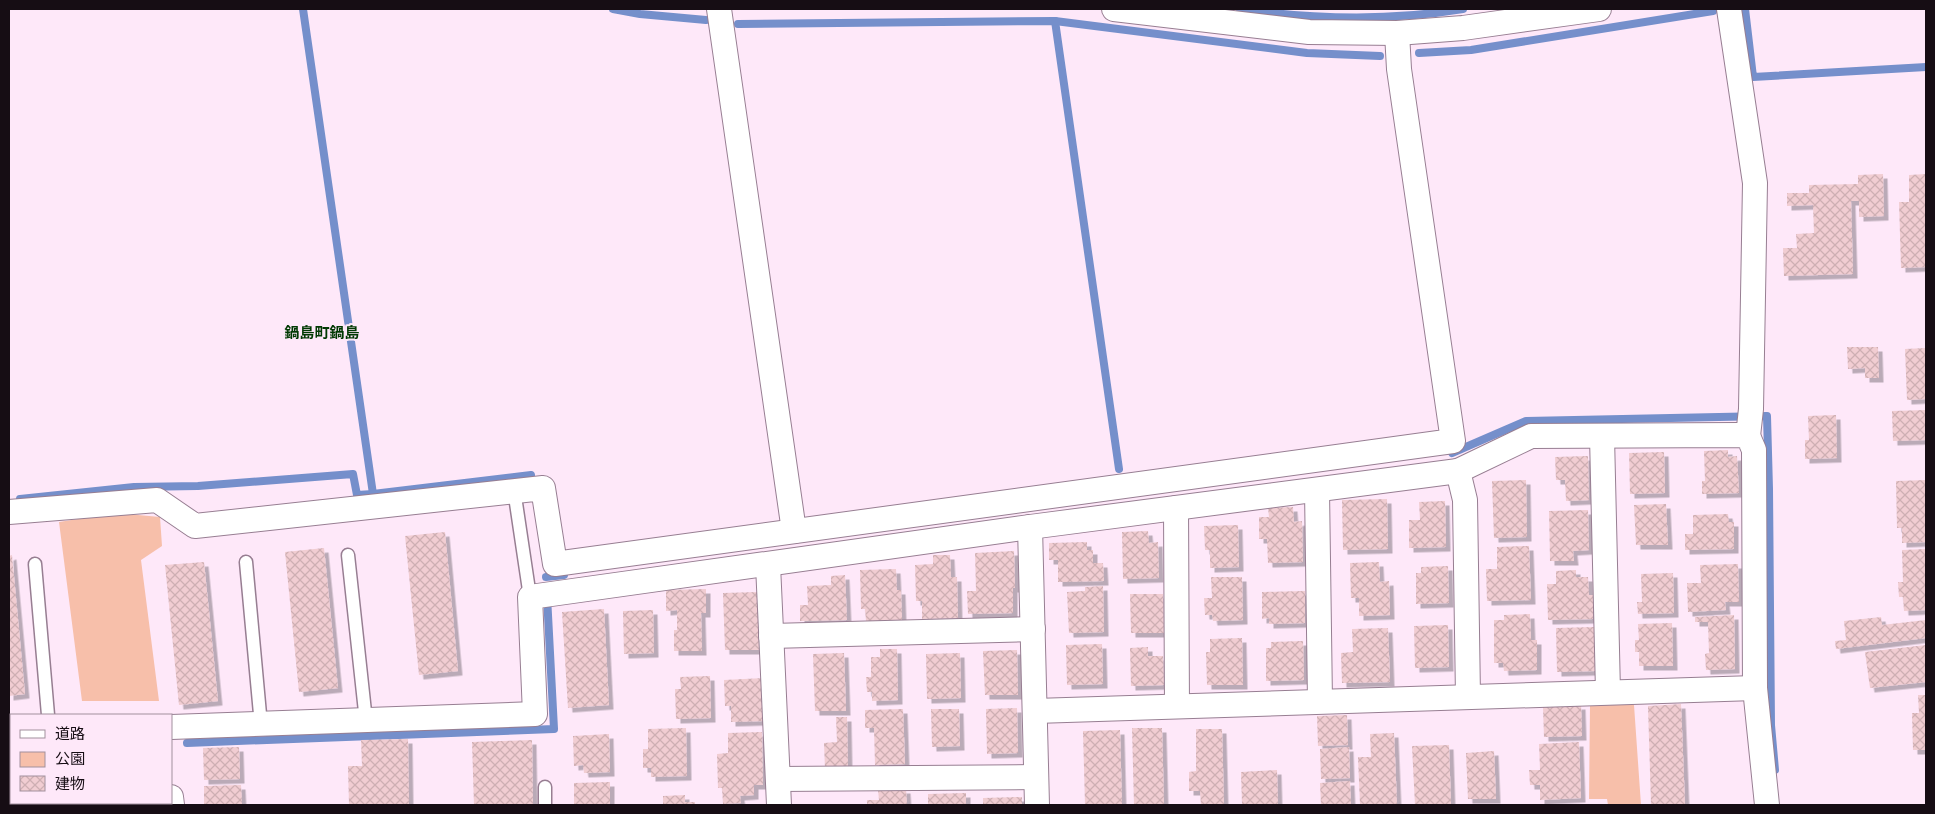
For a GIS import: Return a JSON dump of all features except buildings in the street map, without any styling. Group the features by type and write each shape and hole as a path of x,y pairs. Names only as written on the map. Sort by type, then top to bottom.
{"street":[{"path":"719,9 794,531"},
{"path":"1114,9 1309,32 1397,33 1463,28 1599,9"},
{"path":"1729,9 1756,182 1751,409 1748,436 1754,450 1755,688 1767,805"},
{"path":"9,512 157,500 195,526 544,488 555,564 1453,441 1399,70 1397,33"},
{"path":"172,727 535,714 543,595 1030,527 1458,471 1531,436 1748,436"},
{"path":"1602,436 1608,692"},
{"path":"1458,471 1465,500 1468,697"},
{"path":"1317,490 1320,701"},
{"path":"1176,508 1177,706"},
{"path":"1030,527 1037,805"},
{"path":"768,565 779,805"},
{"path":"771,636 1033,629"},
{"path":"1035,710 1755,688"},
{"path":"778,780 1036,777"}],"lane":[{"path":"516,504 543,595"},
{"path":"348,555 366,721"},
{"path":"246,562 261,725"},
{"path":"35,564 48,714"},
{"path":"545,787 545,805"}],"green space":[{"path":"116,513 160,517 162,546 141,560 159,701 82,701 59,522"},
{"path":"1590,705 1634,705 1641,805 1608,805 1607,799 1589,799"}],"waterway":[{"path":"303,9 373,494"},
{"path":"613,9 640,14 706,20"},
{"path":"1240,9 1323,17 1380,17 1463,9"},
{"path":"1745,9 1753,77 1926,67"},
{"path":"1419,53 1471,50 1713,11"},
{"path":"1055,21 1119,469"},
{"path":"738,24 1055,21 1307,53 1380,56"},
{"path":"1452,453 1526,421 1767,416 1771,725 1775,770"},
{"path":"20,499 134,487 198,486 353,474 357,495 531,475"},
{"path":"546,577 564,575"},
{"path":"187,743 554,729 547,596"}],"district":[{"name":"鍋島町鍋島","path":"322,333"}]}
